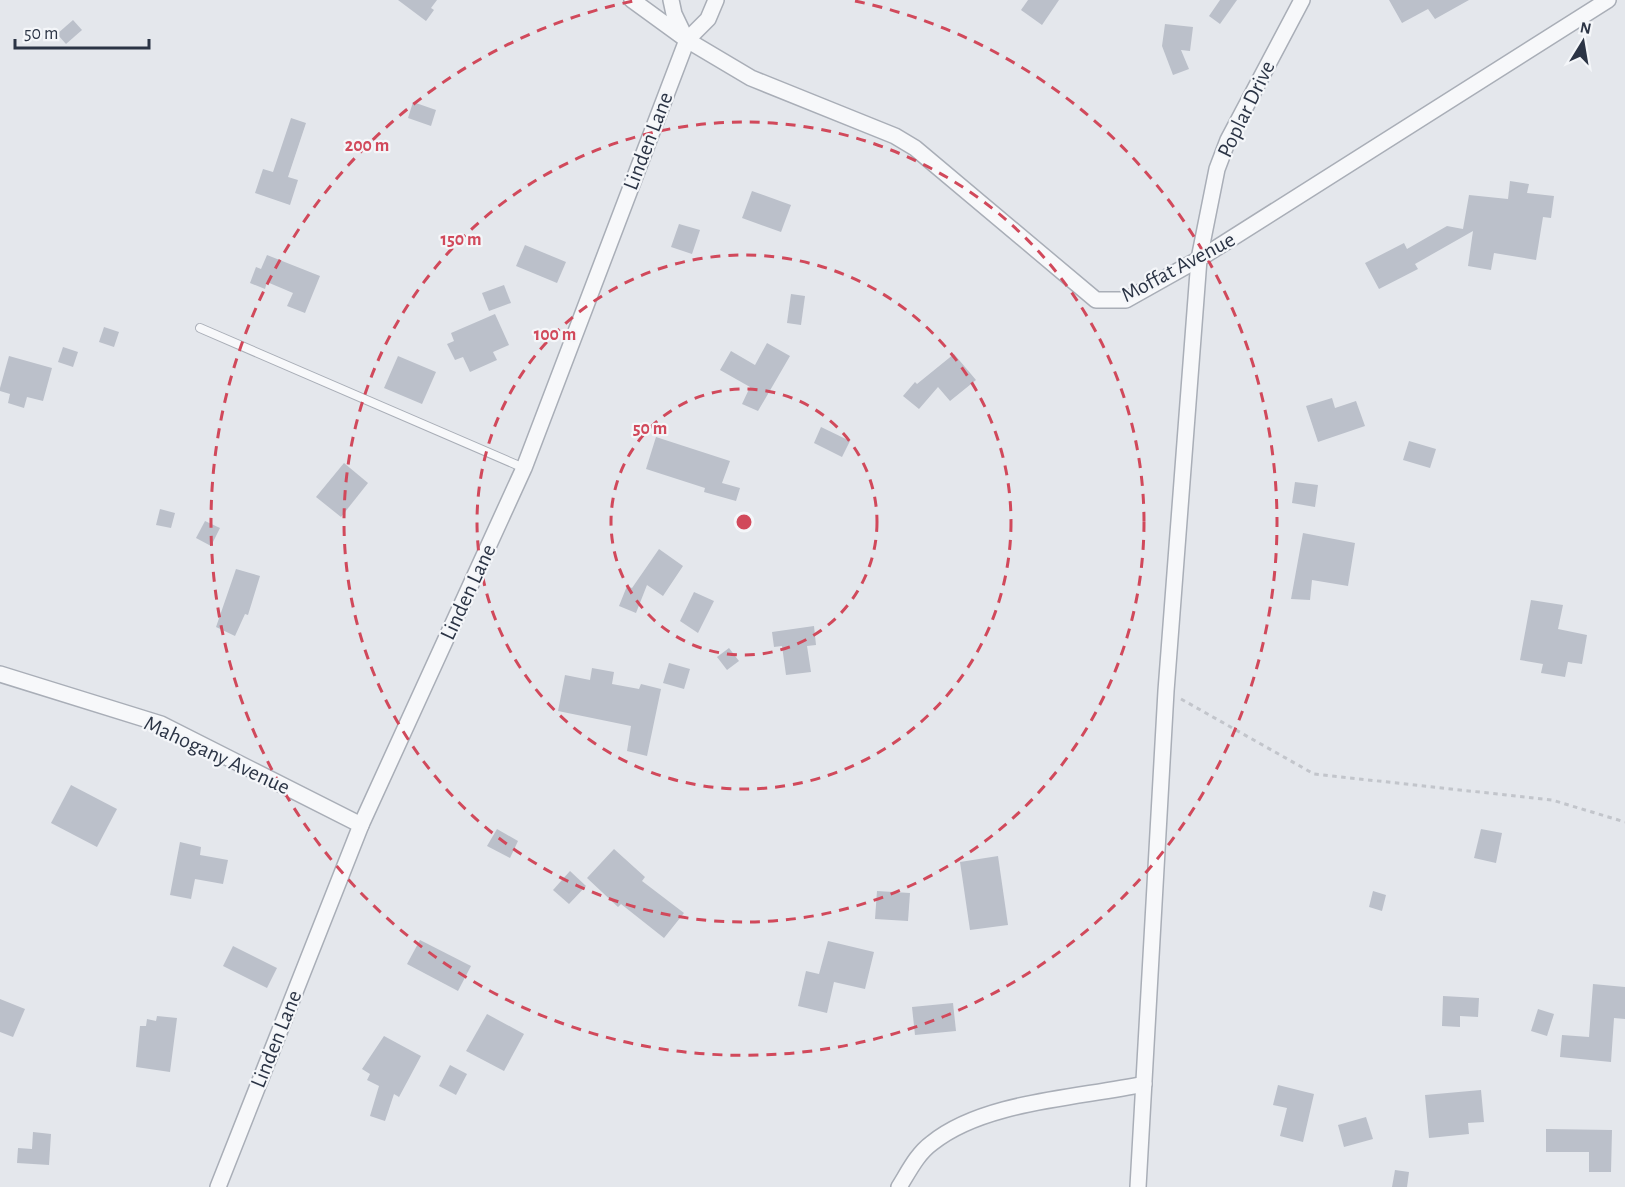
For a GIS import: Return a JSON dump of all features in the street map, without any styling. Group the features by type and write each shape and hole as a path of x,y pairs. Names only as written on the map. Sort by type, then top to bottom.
{"street":[{"name":"Moffat Avenue","path":"632,0 687,40 751,78 895,136 915,148 1096,300 1126,300 1199,259 1608,0"},
{"path":"671,0 674,14 687,40"},
{"name":"Linden Lane","path":"218,1187 361,825 524,468 687,40 708,19 716,0"},
{"name":"Poplar Drive","path":"1138,1187 1166,691 1199,259 1217,169 1228,140 1302,0"},
{"name":"Mahogany Avenue","path":"0,674 161,724 361,825"},
{"path":"899,1187 916,1159 960,1125 1004,1109 1144,1084"}],"lane":[{"path":"200,328 524,468"}],"path":[{"path":"1166,691 1314,774 1552,800 1625,822"}],"building":[{"path":"398,0 437,0 431,8 434,10 426,21"},
{"path":"1028,0 1059,0 1042,25 1021,10"},
{"path":"1220,0 1237,0 1220,24 1209,16"},
{"path":"1389,0 1469,0 1435,19 1428,9 1402,23"},
{"path":"73,20 82,30 66,44 57,34"},
{"path":"1165,24 1193,27 1190,51 1181,50 1189,69 1173,75 1162,46"},
{"path":"413,102 436,110 431,126 408,118"},
{"path":"291,118 306,123 288,177 298,180 290,205 255,193 263,169 273,172"},
{"path":"1510,181 1529,184 1527,193 1554,196 1551,218 1543,217 1536,260 1494,253 1491,270 1468,266 1473,231 1415,264 1418,269 1379,289 1365,263 1404,243 1407,249 1447,226 1463,229 1469,195 1508,199"},
{"path":"752,191 791,205 781,232 742,218"},
{"path":"679,224 700,230 692,254 671,247"},
{"path":"525,245 566,262 557,283 516,266"},
{"path":"267,255 320,276 305,313 287,306 293,293 267,282 265,289 250,283 256,267 261,269"},
{"path":"504,285 511,303 489,311 482,293"},
{"path":"791,294 805,296 801,325 787,323"},
{"path":"495,314 509,345 493,352 497,360 470,372 463,357 455,360 447,344 454,341 451,333"},
{"path":"104,327 119,332 114,347 99,342"},
{"path":"767,343 790,356 758,411 742,404 750,387 720,370 731,351 755,365"},
{"path":"63,347 78,352 73,367 58,362"},
{"path":"954,354 976,380 950,401 938,387 919,409 903,396 915,382 917,384"},
{"path":"9,356 52,368 43,401 27,397 24,408 8,403 10,394 0,391 0,388"},
{"path":"398,356 436,372 422,404 384,388"},
{"path":"1332,398 1335,408 1356,401 1365,426 1318,442 1306,406"},
{"path":"821,427 850,441 842,457 814,443"},
{"path":"656,437 730,461 722,483 740,488 736,501 704,492 705,488 646,469"},
{"path":"1409,441 1436,449 1430,468 1403,460"},
{"path":"344,463 368,483 341,517 316,497"},
{"path":"1295,482 1318,485 1315,507 1292,503"},
{"path":"160,509 175,513 171,528 156,525"},
{"path":"205,521 220,528 211,546 196,538"},
{"path":"1303,533 1355,543 1348,586 1312,580 1310,600 1291,599"},
{"path":"659,549 683,566 663,596 647,585 636,613 619,606 627,586 632,588"},
{"path":"236,569 260,576 248,615 245,614 235,636 216,627"},
{"path":"694,592 714,601 698,633 680,621"},
{"path":"1531,600 1563,605 1558,629 1587,635 1582,664 1568,662 1565,677 1541,673 1543,664 1520,660"},
{"path":"814,626 816,645 807,646 811,672 786,675 782,646 774,647 772,632"},
{"path":"729,648 739,661 727,670 717,657"},
{"path":"669,663 690,669 684,689 663,683"},
{"path":"592,668 614,672 612,684 639,689 641,684 661,689 647,756 627,751 631,726 558,711 565,675 590,680"},
{"path":"71,785 117,809 97,847 51,823"},
{"path":"497,829 518,841 510,858 487,846"},
{"path":"1481,829 1502,833 1496,863 1474,858"},
{"path":"180,842 201,847 200,855 228,860 223,884 195,879 191,899 170,895"},
{"path":"614,849 645,877 642,881 684,913 664,938 621,904 618,907 587,878"},
{"path":"998,856 1008,925 970,930 960,862"},
{"path":"570,871 586,886 569,904 553,890"},
{"path":"877,891 910,893 908,921 875,919"},
{"path":"1373,891 1386,895 1382,911 1369,907"},
{"path":"420,940 471,966 458,991 407,964"},
{"path":"828,941 874,952 865,989 834,982 827,1013 798,1006 806,971 819,974"},
{"path":"233,946 277,968 267,988 223,966"},
{"path":"1593,984 1625,987 1625,1019 1614,1018 1611,1062 1560,1057 1562,1035 1589,1037"},
{"path":"1443,996 1479,998 1478,1017 1460,1016 1460,1027 1442,1026"},
{"path":"0,999 25,1009 13,1037 0,1032"},
{"path":"953,1003 956,1031 915,1035 912,1007"},
{"path":"1538,1009 1554,1014 1547,1036 1531,1031"},
{"path":"487,1014 524,1034 504,1071 466,1051"},
{"path":"157,1016 177,1018 170,1072 136,1067 140,1026 146,1026 147,1019 156,1021"},
{"path":"384,1036 421,1056 399,1097 394,1094 385,1121 370,1116 379,1086 367,1080 370,1074 362,1069"},
{"path":"450,1065 467,1074 456,1095 439,1086"},
{"path":"1278,1085 1314,1094 1303,1142 1280,1136 1287,1108 1273,1105"},
{"path":"1481,1090 1484,1122 1468,1123 1469,1134 1429,1138 1425,1095"},
{"path":"1366,1117 1373,1139 1344,1147 1338,1125"},
{"path":"1546,1129 1612,1130 1611,1172 1589,1172 1589,1152 1546,1152"},
{"path":"33,1132 51,1134 49,1165 17,1163 18,1148 32,1149"},
{"path":"1395,1170 1409,1172 1407,1187 1392,1187"}]}
